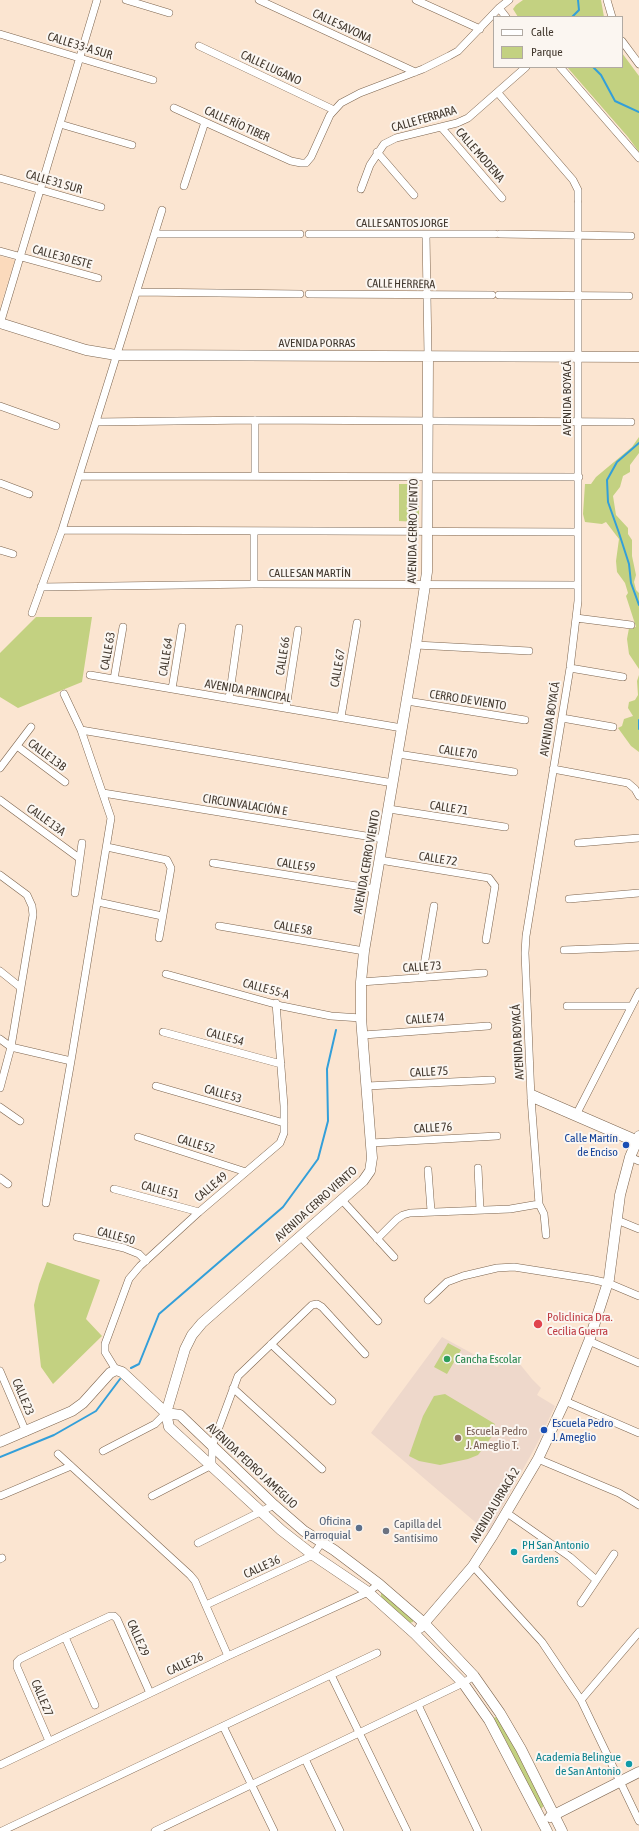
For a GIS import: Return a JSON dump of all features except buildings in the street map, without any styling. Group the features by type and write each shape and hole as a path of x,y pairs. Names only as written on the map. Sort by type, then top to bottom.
{"street":[{"path":"0,324 97,0"},
{"path":"126,0 169,13"},
{"name":"CALLE SAVONA","path":"259,0 415,72"},
{"path":"416,0 480,29"},
{"path":"334,110 360,93 415,72 458,51 499,8 509,0"},
{"path":"607,0 612,16"},
{"path":"499,8 505,16"},
{"name":"CALLE 33-A SUR","path":"0,34 153,80"},
{"path":"623,42 639,64"},
{"name":"CALLE LUGANO","path":"198,46 334,110"},
{"name":"CALLE FERRARA","path":"361,189 370,165 377,152 383,145 390,140 441,127 468,118 525,68"},
{"path":"561,68 639,158"},
{"name":"AVENIDA BOYACÁ","path":"498,93 572,180 578,190 578,585 576,618 570,668 525,947 531,1095 539,1204 544,1214 546,1235"},
{"name":"CALLE RÍO TIBER","path":"174,108 291,161 301,164 306,163 309,160 326,122 334,110"},
{"path":"184,186 205,122"},
{"path":"60,124 132,145"},
{"name":"CALLE MODENA","path":"441,127 502,198"},
{"path":"377,152 414,195"},
{"name":"CALLE 31 SUR","path":"0,178 101,207"},
{"path":"32,613 62,530 162,210"},
{"path":"155,234 300,234"},
{"name":"CALLE SANTOS JORGE","path":"309,234 631,236"},
{"name":"AVENIDA CERRO VIENTO","path":"166,1413 185,1349 192,1335 202,1323 363,1180 370,1171 372,1158 361,1018 361,982 364,951 407,701 425,585 427,532 428,356 426,234"},
{"name":"CALLE 30 ESTE","path":"0,251 98,278"},
{"path":"137,292 300,294"},
{"name":"CALLE HERRERA","path":"309,294 629,296"},
{"name":"AVENIDA PORRAS","path":"0,324 86,350 116,355 639,357"},
{"path":"0,406 56,426"},
{"path":"96,422 255,420 631,422"},
{"path":"255,420 255,476"},
{"path":"79,476 578,477"},
{"path":"0,484 29,494"},
{"path":"62,530 254,532 578,532"},
{"path":"254,532 254,584"},
{"path":"0,550 13,554"},
{"name":"CALLE SAN MARTÍN","path":"41,586 254,584 578,585"},
{"path":"576,618 631,625"},
{"name":"CALLE 67","path":"341,718 357,623"},
{"name":"CALLE 63","path":"114,679 124,627"},
{"name":"CALLE 64","path":"172,689 182,628"},
{"path":"229,699 239,628"},
{"name":"CALLE 66","path":"286,708 298,630"},
{"path":"416,645 528,651"},
{"path":"570,668 623,677"},
{"name":"AVENIDA PRINCIPAL","path":"90,675 402,728"},
{"path":"46,1203 111,818 81,730 64,694"},
{"name":"CERRO DE VIENTO","path":"407,701 525,720"},
{"path":"562,718 613,727"},
{"path":"0,768 31,727"},
{"path":"81,730 393,783"},
{"name":"CALLE 13B","path":"17,746 64,782"},
{"name":"CALLE 70","path":"398,754 514,772"},
{"path":"553,769 628,783 635,789 639,796"},
{"name":"CIRCUNVALACIÓN E","path":"103,793 384,838"},
{"name":"CALLE 13A","path":"0,800 79,858"},
{"name":"CALLE 71","path":"389,809 505,828"},
{"path":"578,843 639,838"},
{"path":"75,893 82,843"},
{"path":"107,847 167,860 171,868 159,938"},
{"name":"CALLE 72","path":"380,860 489,878 495,886 486,940"},
{"name":"CALLE 59","path":"213,863 375,889"},
{"path":"0,875 27,895 32,906 33,915 11,1047 0,1088"},
{"path":"569,899 639,893"},
{"path":"98,902 162,916"},
{"path":"422,978 434,906"},
{"name":"CALLE 58","path":"219,926 364,951"},
{"path":"564,950 639,947"},
{"path":"0,971 20,987"},
{"name":"CALLE 55-A","path":"166,974 276,1004 331,1016 361,1018"},
{"name":"CALLE 73","path":"361,982 484,974"},
{"path":"576,1114 639,992"},
{"name":"CALLE 49","path":"116,1370 104,1352 104,1344 129,1279 146,1261 199,1212 280,1143 284,1133 284,1123 276,1004"},
{"path":"567,1006 632,1006"},
{"name":"CALLE 74","path":"363,1034 488,1026"},
{"name":"CALLE 54","path":"163,1032 281,1064"},
{"path":"0,1039 11,1047 71,1061"},
{"name":"CALLE 75","path":"367,1086 492,1080"},
{"name":"CALLE 53","path":"156,1086 284,1123"},
{"path":"531,1095 637,1139"},
{"path":"0,1107 20,1121"},
{"name":"CALLE 76","path":"371,1143 497,1136"},
{"name":"CALLE 52","path":"138,1137 246,1172"},
{"name":"AVENIDA URRACÁ 2","path":"415,1634 473,1566 507,1513 538,1459 565,1401 589,1341 608,1283 620,1195 635,1159 637,1139"},
{"path":"478,1168 480,1210"},
{"path":"428,1170 431,1211"},
{"path":"0,1178 8,1184"},
{"name":"CALLE 51","path":"114,1189 199,1212"},
{"path":"341,1199 394,1257"},
{"path":"377,1239 403,1215 431,1211 510,1209 539,1204"},
{"path":"616,1220 639,1229"},
{"path":"300,1236 378,1320"},
{"name":"CALLE 50","path":"76,1237 124,1248 139,1254 146,1261"},
{"path":"428,1300 447,1282 474,1272 514,1267 608,1283 639,1296"},
{"path":"152,1496 212,1465 212,1446 238,1376 312,1305 317,1304 322,1307 365,1354"},
{"path":"589,1341 639,1362"},
{"path":"271,1344 332,1401"},
{"path":"0,1442 72,1411 83,1402 110,1373 116,1370"},
{"name":"AVENIDA PEDRO J AMEGLIO","path":"116,1370 122,1372 166,1413 180,1415 274,1505 304,1531 322,1542 379,1584 424,1623 474,1676 500,1713 521,1749 562,1831"},
{"name":"CALLE 23","path":"0,1371 26,1432"},
{"path":"233,1388 322,1469"},
{"path":"565,1401 639,1433"},
{"path":"103,1451 155,1424 166,1413"},
{"name":"AVENIDA PEDRO J AMEGLIO","path":"166,1413 169,1427 281,1530 313,1555 368,1592 415,1634 463,1683 489,1720 547,1831"},
{"path":"58,1454 195,1581 228,1656"},
{"path":"538,1459 619,1493 639,1505"},
{"path":"0,1496 71,1466"},
{"path":"198,1543 274,1505"},
{"path":"507,1513 570,1557 595,1579"},
{"name":"CALLE 36","path":"206,1606 313,1555 322,1542"},
{"path":"581,1603 595,1579 614,1554"},
{"path":"473,1566 542,1642 581,1700 639,1821"},
{"name":"CALLE 26","path":"0,1765 228,1656 368,1592 379,1584"},
{"name":"CALLE 29","path":"65,1637 110,1616 114,1616 117,1619 150,1693"},
{"path":"581,1700 639,1632"},
{"path":"65,1637 95,1705"},
{"name":"CALLE 27","path":"48,1742 17,1667 17,1662 20,1659 65,1637"},
{"path":"2,1831 377,1653"},
{"path":"331,1675 407,1831"},
{"path":"155,1831 418,1705 474,1676"},
{"path":"418,1705 478,1831"},
{"path":"489,1720 500,1713"},
{"path":"223,1726 274,1831"},
{"path":"305,1759 340,1831"},
{"path":"543,1821 639,1772"}],"shaded area":[{"path":"0,256 15,260 0,308"},
{"name":"Escuela Pedro J. Ameglio T.","path":"442,1337 497,1367 503,1361 519,1363 541,1388 537,1395 555,1406 538,1442 488,1533 371,1433"}],"green space":[{"path":"523,0 601,0 604,16 517,16 513,9"},
{"path":"623,54 639,76 639,152 628,137 568,68 623,68"},
{"path":"639,437 639,453 630,465 630,472 623,476 620,487 613,496 616,515 628,528 628,534 632,540 632,556 636,575 634,582 636,590 639,593 639,669 629,654 627,639 629,628 636,627 626,596 628,593 625,583 617,572 616,561 619,539 606,522 602,524 585,522 583,514 585,484 591,484 596,477 632,447"},
{"path":"399,484 419,484 419,522 399,521"},
{"path":"36,617 92,617 82,682 18,708 0,697 0,653"},
{"path":"639,675 639,752 631,746 618,728 622,726 624,719 633,716 628,708 629,702 635,700 638,695 637,681"},
{"path":"47,1262 100,1280 86,1319 102,1336 53,1384 41,1367 34,1305 39,1284"},
{"name":"Cancha Escolar","path":"448,1343 461,1350 447,1374 434,1367"},
{"path":"445,1394 495,1424 493,1435 478,1455 468,1459 440,1465 419,1461 409,1456 423,1416 434,1396"},
{"path":"381,1592 413,1619 413,1622 409,1623 381,1597"},
{"path":"496,1717 509,1734 544,1805 540,1809 505,1739 493,1722 493,1718"}],"waterway":[{"path":"573,16 579,10 578,0"},
{"path":"594,68 601,75 615,101 639,112"},
{"path":"639,443 617,462 607,480 608,502 629,564 631,583 639,605"},
{"path":"639,720 639,729"},
{"path":"131,1368 139,1364 159,1314 283,1207 318,1159 328,1121 327,1069 336,1030"},
{"path":"0,1457 54,1435 96,1411 120,1379"}],"place":[{"name":"Calle Martín de Enciso","path":"626,1145"},
{"name":"Policlínica Dra. Cecilia Guerra","path":"538,1324"},
{"name":"Cancha Escolar","path":"447,1359"},
{"name":"Escuela Pedro J. Ameglio","path":"544,1430"},
{"name":"Escuela Pedro J. Ameglio T.","path":"458,1438"},
{"name":"Oficina Parroquial","path":"359,1528"},
{"name":"Capilla del Santísimo","path":"386,1531"},
{"name":"PH San Antonio Gardens","path":"514,1552"},
{"name":"Academia Belingue de San Antonio","path":"629,1764"}]}
